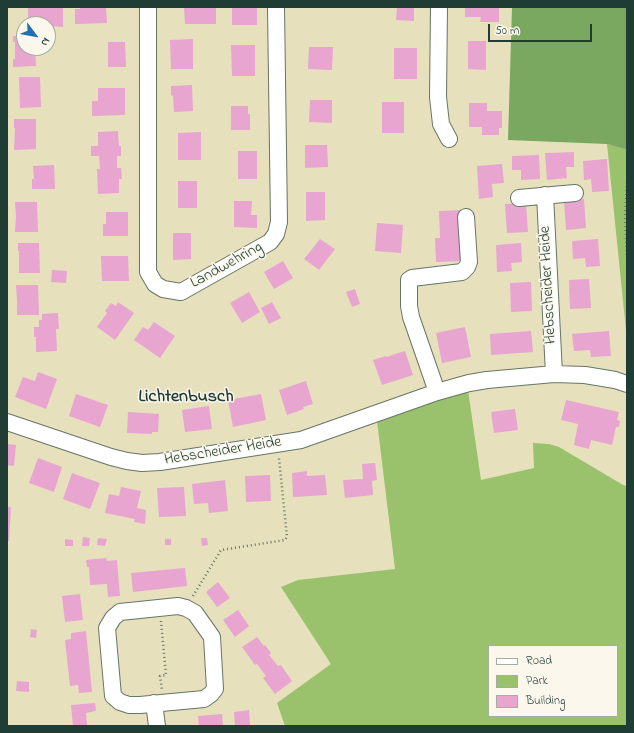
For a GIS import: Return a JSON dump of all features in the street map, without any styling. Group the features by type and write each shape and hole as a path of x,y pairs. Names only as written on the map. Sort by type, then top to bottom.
{"street":[{"name":"Landwehring","path":"148,7 148,272 155,284 163,289 181,292 270,242 276,234 278,222 276,7"},
{"path":"439,7 438,97 441,124 449,139"},
{"path":"519,198 575,193"},
{"name":"Hebscheider Heide","path":"545,195 554,374"},
{"path":"437,392 411,317 409,306 409,280 412,278 462,272 467,268 469,262 466,217"},
{"name":"Hebscheider Heide","path":"7,422 111,457 142,463 160,462 301,440 437,392 487,380 554,374 585,375 615,380 627,384"},
{"path":"178,606 186,608 195,613 212,637 215,689 211,694 204,698 129,705 120,702 113,696 107,628 113,618 120,612 178,606"},
{"path":"157,726 158,703"}],"path":[{"path":"627,182 625,217 627,258"},
{"path":"186,608 221,550 285,540 287,537 278,444"},
{"path":"158,703 160,676 166,675 160,608"}],"green space":[{"path":"512,7 627,7 627,150 607,144 508,140"},
{"path":"607,144 627,150 627,340"},
{"path":"468,390 481,480 534,468 533,443 549,444 559,447 627,486 627,726 285,726 277,703 331,664 281,587 298,580 395,569 377,421"}],"building":[{"path":"28,7 63,7 63,27 56,27 56,16 28,16"},
{"path":"80,7 106,7 107,23 75,24 75,9 80,9"},
{"path":"184,7 216,7 216,24 185,24"},
{"path":"232,7 257,7 257,25 232,25"},
{"path":"397,7 414,7 414,21 396,20"},
{"path":"465,7 499,7 499,22 480,22 481,17 465,17"},
{"path":"13,36 16,36 16,56 35,56 36,66 13,67 13,59 15,59 15,42 13,42"},
{"path":"193,39 193,69 171,69 170,40"},
{"path":"468,41 486,41 486,70 468,69"},
{"path":"108,42 125,42 126,67 108,67"},
{"path":"231,45 255,45 255,76 232,76"},
{"path":"309,47 333,47 332,70 308,69"},
{"path":"394,48 417,48 417,79 394,79"},
{"path":"19,77 40,77 41,107 20,108"},
{"path":"192,85 193,111 174,112 171,86"},
{"path":"98,88 125,88 125,115 92,116 92,101 98,101"},
{"path":"310,100 332,100 332,123 309,122"},
{"path":"382,102 404,102 404,133 382,133"},
{"path":"469,103 487,103 487,111 502,111 502,128 499,128 499,135 482,135 482,127 469,127"},
{"path":"231,106 248,106 248,114 250,114 250,130 231,130"},
{"path":"14,119 36,119 36,149 14,150"},
{"path":"118,131 121,156 117,156 117,168 121,168 122,179 119,179 119,193 98,194 97,169 100,169 99,156 91,156 91,146 98,146 98,132"},
{"path":"201,132 201,160 178,160 178,133"},
{"path":"305,145 327,145 328,167 305,168"},
{"path":"238,151 257,151 257,179 238,179"},
{"path":"574,152 574,167 566,167 567,178 547,180 545,153"},
{"path":"539,155 540,179 521,180 521,170 512,170 512,156"},
{"path":"607,159 609,191 592,192 591,179 584,180 583,161"},
{"path":"502,164 504,183 492,184 493,197 479,199 477,166"},
{"path":"54,165 55,189 32,189 32,179 34,179 33,166"},
{"path":"178,181 197,181 197,208 178,208"},
{"path":"306,192 325,192 325,220 306,221"},
{"path":"584,199 586,228 566,230 564,201"},
{"path":"234,201 252,201 251,215 257,215 257,228 234,227"},
{"path":"15,202 37,202 38,232 15,232"},
{"path":"526,203 528,232 507,233 505,204"},
{"path":"462,210 465,261 436,262 435,238 440,238 439,211"},
{"path":"106,212 128,212 128,236 103,236 103,224 106,224"},
{"path":"377,223 403,225 401,253 375,251"},
{"path":"173,233 191,233 191,259 173,260"},
{"path":"320,239 335,249 319,270 304,259"},
{"path":"598,239 600,266 586,267 585,258 573,259 572,241"},
{"path":"18,243 39,243 40,273 19,273"},
{"path":"521,243 522,262 511,263 512,271 497,272 496,245"},
{"path":"101,256 128,256 129,281 102,281"},
{"path":"283,261 293,278 274,289 264,272"},
{"path":"52,270 67,271 66,283 51,282"},
{"path":"589,279 591,308 570,309 569,280"},
{"path":"531,282 532,311 511,312 510,283"},
{"path":"16,285 38,285 39,315 17,315"},
{"path":"355,289 360,304 352,307 346,292"},
{"path":"249,292 260,312 242,323 230,303"},
{"path":"118,302 134,313 115,340 97,327 107,313 105,311 111,303 116,306"},
{"path":"272,302 281,318 269,324 261,308"},
{"path":"58,313 59,329 56,329 57,351 36,352 34,327 39,327 39,320 42,320 42,314"},
{"path":"154,322 175,336 160,358 134,340 143,327 148,330"},
{"path":"465,327 471,357 442,363 436,333"},
{"path":"531,331 533,352 491,355 490,334"},
{"path":"609,331 611,356 591,357 590,350 574,351 572,334"},
{"path":"405,351 413,375 382,385 373,360"},
{"path":"38,372 57,379 46,409 15,397 23,377 35,381"},
{"path":"306,381 313,404 287,415 279,390"},
{"path":"76,394 108,405 100,427 69,416"},
{"path":"261,394 266,420 233,427 228,400"},
{"path":"566,400 619,412 617,420 620,421 619,427 616,427 612,445 591,440 589,449 574,445 578,424 561,420"},
{"path":"209,406 212,429 185,432 182,410"},
{"path":"515,409 518,430 494,433 491,412"},
{"path":"128,412 159,414 158,432 152,432 152,434 127,433"},
{"path":"7,444 16,445 14,466 7,465"},
{"path":"38,458 62,467 54,492 29,483"},
{"path":"375,463 377,480 372,481 373,495 345,498 343,480 363,479 362,464"},
{"path":"307,471 307,476 325,475 327,495 293,497 292,473"},
{"path":"72,473 100,483 90,509 63,499"},
{"path":"270,475 271,501 246,502 245,476"},
{"path":"225,480 228,511 209,513 208,503 194,504 192,484"},
{"path":"121,487 141,491 137,508 146,510 145,524 134,522 135,519 105,513 109,494 119,496"},
{"path":"184,487 186,516 159,517 157,488"},
{"path":"7,507 11,507 9,541 7,541"},
{"path":"83,537 90,538 89,546 82,546"},
{"path":"98,538 107,539 105,546 97,545"},
{"path":"201,538 207,538 208,545 202,546"},
{"path":"65,539 73,540 73,546 65,546"},
{"path":"165,539 171,539 171,545 165,545"},
{"path":"106,558 107,561 117,560 120,596 108,597 107,584 90,585 89,567 87,567 86,560"},
{"path":"185,568 187,586 133,592 131,573"},
{"path":"218,582 230,598 217,607 206,592"},
{"path":"80,594 83,620 65,622 62,596"},
{"path":"238,610 249,626 235,637 223,620"},
{"path":"31,629 37,630 36,638 30,637"},
{"path":"86,631 92,692 79,693 78,685 70,686 65,640 71,639 71,633"},
{"path":"257,637 271,653 269,655 278,666 281,665 292,681 275,694 263,678 266,676 257,664 255,665 242,647"},
{"path":"17,681 29,682 29,692 16,691"},
{"path":"95,703 96,711 86,713 87,726 73,726 71,705"},
{"path":"249,710 250,726 235,726 234,712"},
{"path":"222,714 223,726 199,726 198,716"}],"district":[{"name":"Lichtenbusch","path":"186,398"}]}
